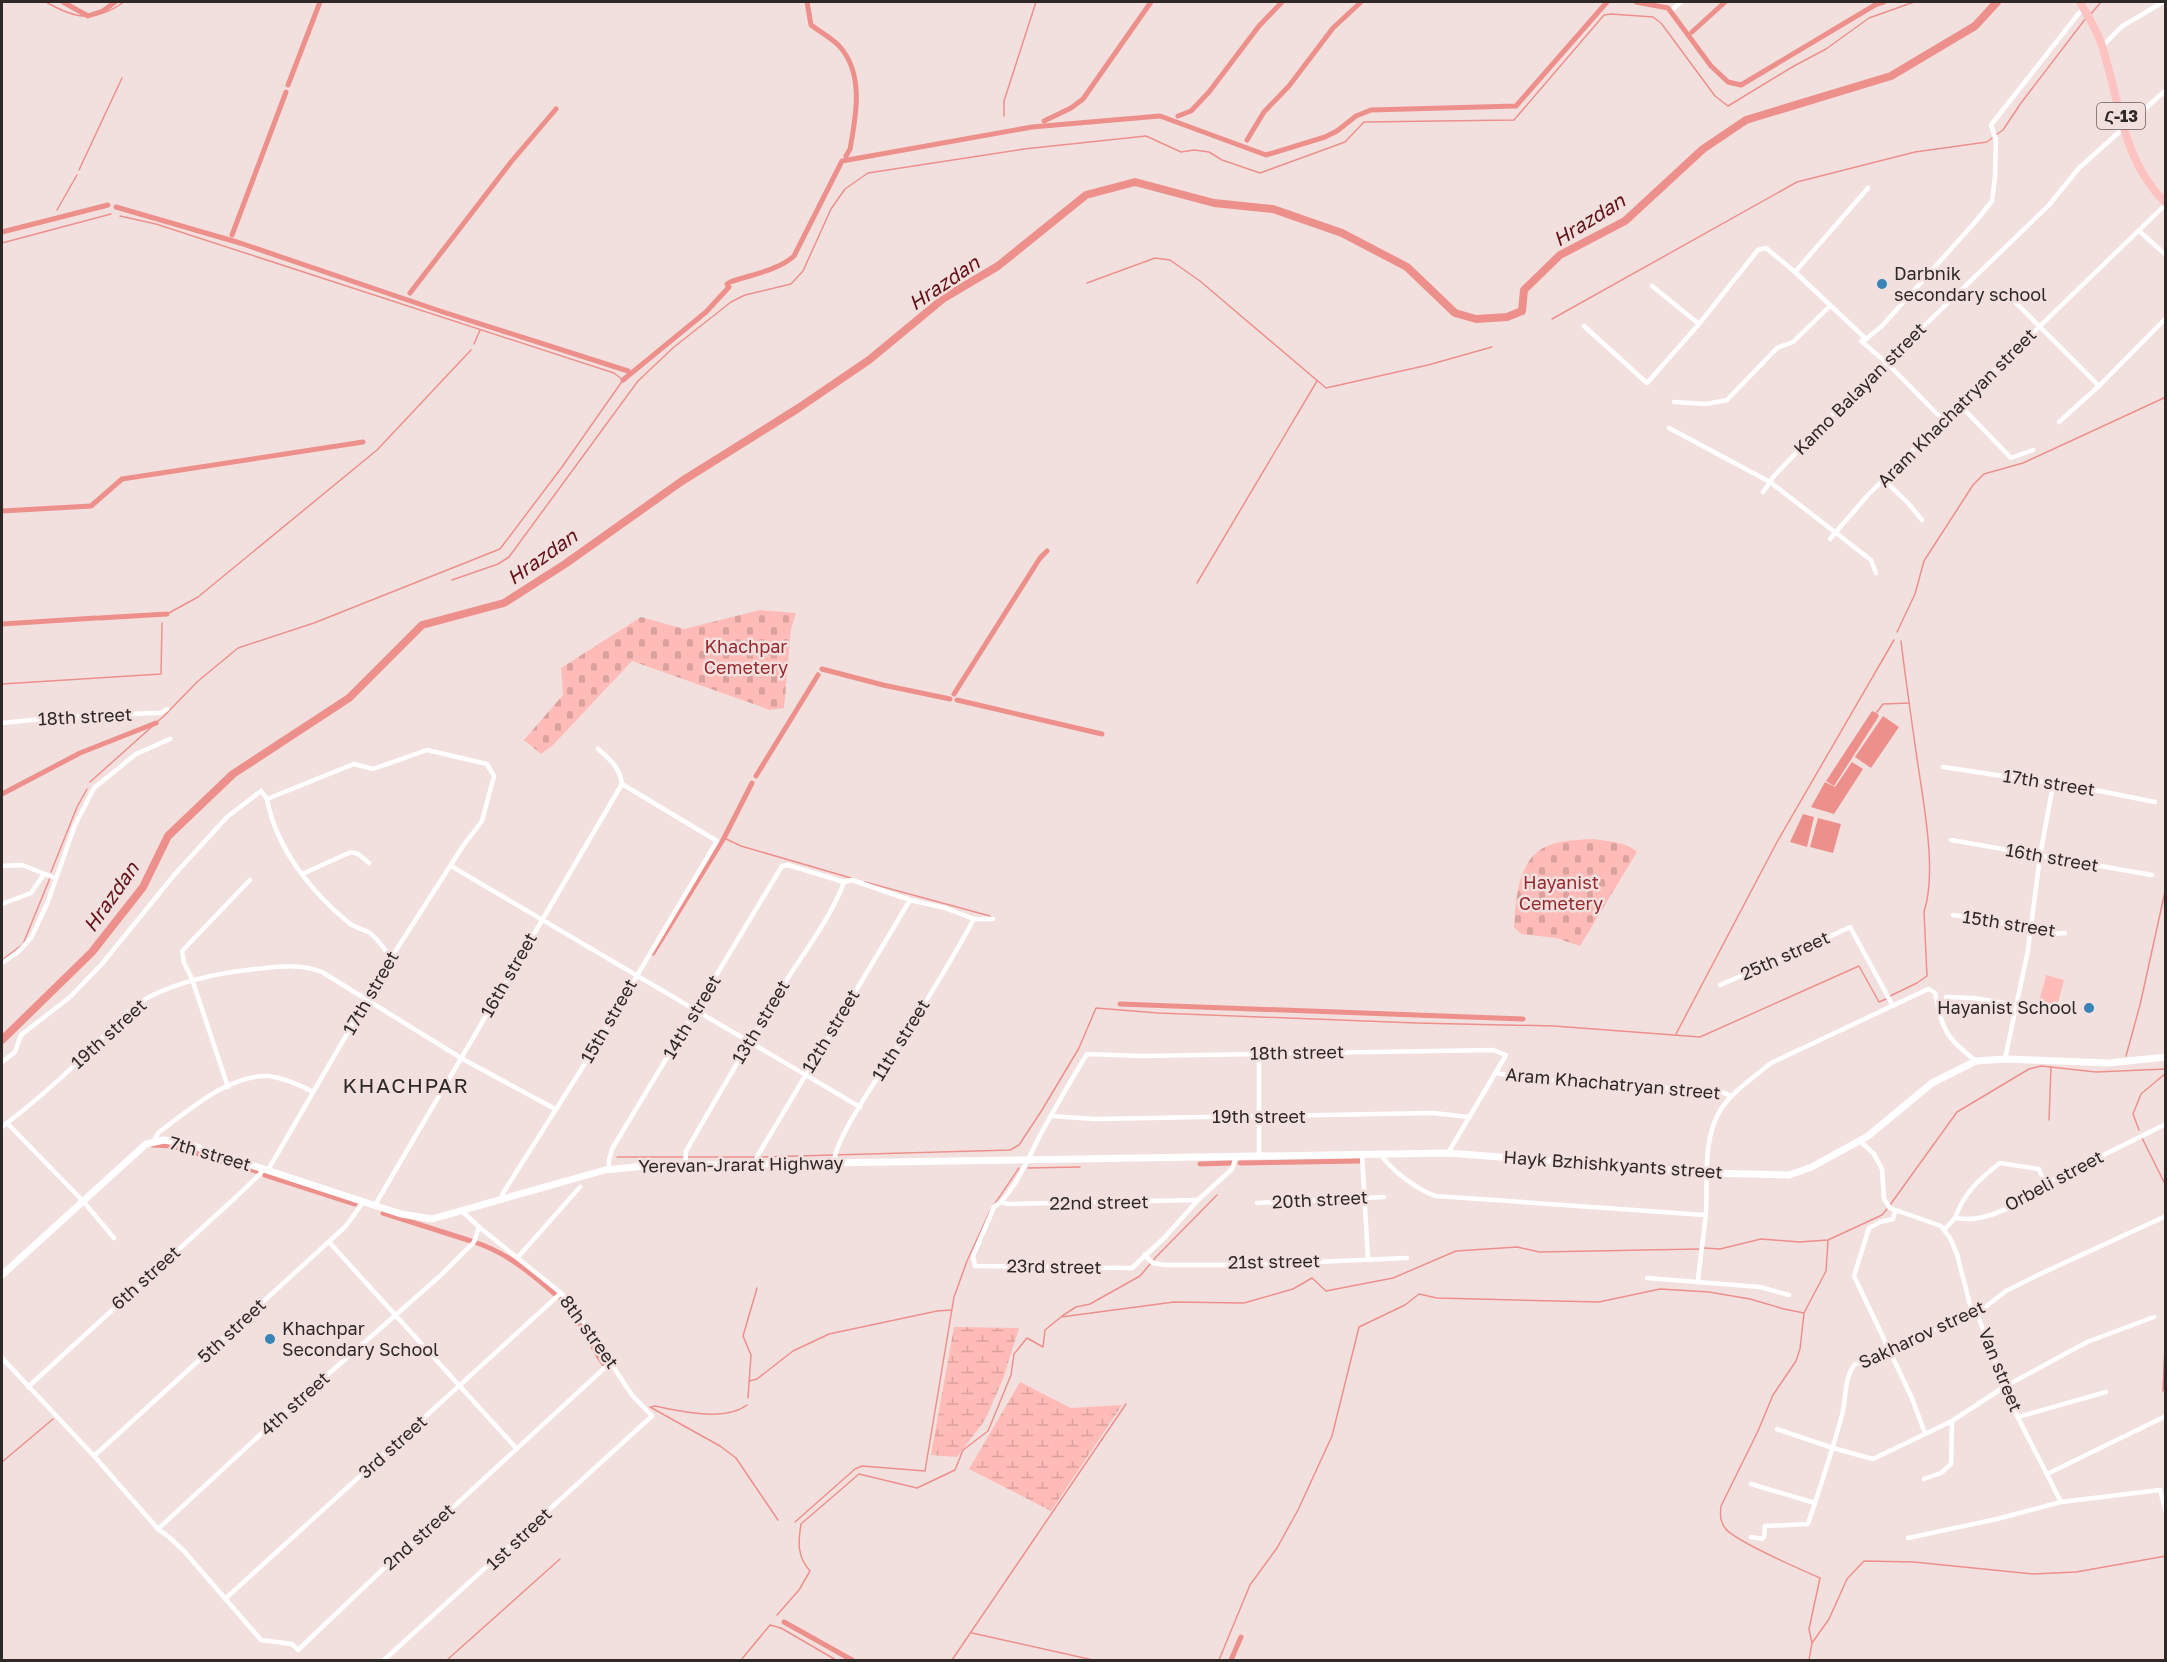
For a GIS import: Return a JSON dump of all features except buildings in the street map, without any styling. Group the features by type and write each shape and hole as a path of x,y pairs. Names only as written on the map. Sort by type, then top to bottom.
{"main road":[{"name":"Հ-13","path":"2083,7 2102,47 2124,128 2139,170 2150,187 2166,203"},
{"name":"Hayk Bzhishkyants street","path":"1026,1161 1448,1153 1708,1173 1789,1175 1812,1167 1860,1142 1932,1083 1976,1061 2005,1059 2101,1063 2166,1058"},
{"name":"7th street","path":"2,1275 146,1144 154,1141 164,1140 188,1144 419,1218 432,1219 461,1210"},
{"name":"Yerevan-Jrarat Highway","path":"461,1210 609,1170 645,1166 1026,1161"}],"street":[{"path":"1674,8 1681,2"},
{"path":"2102,47 2121,27 2163,2"},
{"path":"1942,420 1887,363 1861,341 1882,326 1976,222 1992,201 1996,140 1991,126 2083,7"},
{"name":"Kamo Balayan street","path":"1763,492 1830,417 2049,205 2079,168 2166,90"},
{"path":"1795,272 1868,188"},
{"name":"Aram Khachatryan street","path":"1830,539 1942,420 2166,203"},
{"path":"2139,231 2166,255"},
{"path":"1584,326 1647,383 1699,324 1758,250 1766,248 1866,339"},
{"path":"1652,286 1699,324"},
{"path":"2014,300 2099,386"},
{"path":"1674,402 1706,404 1727,400 1777,348 1793,342 1830,306"},
{"path":"2060,422 2166,318"},
{"path":"1959,404 2011,458 2033,450"},
{"path":"1669,428 1770,482 1871,560 1876,573"},
{"path":"1884,480 1910,504 1922,519"},
{"name":"18th street","path":"2,723 64,717 161,713 167,709"},
{"path":"2,963 17,953 31,938 47,904 75,825 94,788 136,754 170,739"},
{"path":"598,749 608,757 621,774 622,784"},
{"name":"17th street","path":"265,1169 314,1092 391,957 463,846 482,821 494,776 487,764 427,750 373,769 354,764 267,799"},
{"name":"17th street","path":"1943,767 1990,772 2155,802"},
{"name":"15th street","path":"501,1199 502,1193 584,1065 717,841 622,784"},
{"name":"16th street","path":"375,1205 622,784"},
{"path":"2005,1059 2028,950 2040,856 2053,784"},
{"path":"2,1062 15,1052 21,1035 70,997 102,965 175,874 227,817 261,791 267,799 271,820 302,874 318,895 351,925 371,934 391,957"},
{"name":"16th street","path":"1951,840 2152,875"},
{"path":"302,874 351,852 358,854 369,863"},
{"name":"14th street","path":"609,1170 612,1149 782,866 788,865 844,882"},
{"path":"2,866 22,866 55,878"},
{"path":"451,866 860,1107"},
{"path":"2,904 31,893 44,874"},
{"path":"228,1087 192,979 184,963 182,951 250,880"},
{"path":"844,882 852,880 974,919 993,919"},
{"name":"13th street","path":"685,1165 686,1151 748,1042 841,891 844,882"},
{"name":"12th street","path":"755,1163 804,1075 910,900"},
{"name":"15th street","path":"1953,915 2030,927 2053,934 2065,933"},
{"name":"11th street","path":"834,1162 834,1152 951,961 974,919"},
{"name":"25th street","path":"1720,985 1850,927 1893,1006"},
{"name":"19th street","path":"2,1127 79,1061 95,1042 147,998 192,979 237,971 303,967 322,972 461,1058 555,1109"},
{"name":"Aram Khachatryan street","path":"1698,1281 1706,1215 1710,1135 1720,1110 1731,1096 1771,1063 1926,990 1935,993 1945,1031 1952,1042 1976,1061"},
{"path":"1946,997 1974,998 2016,1005"},
{"name":"18th street","path":"1051,1116 1087,1054 1143,1056 1493,1050 1506,1055 1496,1073"},
{"path":"1259,1053 1259,1157"},
{"path":"1448,1153 1496,1073"},
{"name":"Aram Khachatryan street","path":"1496,1073 1523,1078 1722,1092 1731,1096"},
{"path":"154,1141 158,1133 206,1098 242,1080 267,1076 298,1084 314,1092"},
{"name":"19th street","path":"1051,1116 1095,1119 1433,1113 1468,1117"},
{"path":"1001,1202 1022,1171 1051,1116"},
{"path":"7,1123 114,1238"},
{"name":"Orbeli street","path":"1954,1218 1979,1218 1989,1215 2039,1191 2045,1184 2166,1124"},
{"path":"1860,1142 1874,1154 1882,1169 1886,1203 1895,1211 1941,1226 1944,1230 1954,1218 1966,1194 1984,1175 2000,1163 2039,1169 2045,1184"},
{"path":"1381,1154 1386,1163 1427,1193 1436,1196 1706,1215"},
{"path":"1362,1155 1368,1259"},
{"path":"1144,1256 1165,1237 1198,1200 1232,1169 1236,1157"},
{"name":"6th street","path":"28,1387 265,1169"},
{"path":"519,1257 580,1187"},
{"name":"20th street","path":"1257,1203 1384,1197"},
{"name":"22nd street","path":"1001,1202 1008,1204 1198,1200"},
{"name":"5th street","path":"94,1456 346,1226 364,1201"},
{"name":"23rd street","path":"1001,1202 994,1207 973,1256 975,1266 1132,1268 1144,1256"},
{"name":"8th street","path":"461,1210 561,1293 579,1315 632,1395 652,1416"},
{"path":"1895,1211 1893,1219 1869,1228 1854,1276 1911,1396 1925,1433"},
{"name":"Sakharov street","path":"1751,1538 1762,1539 1765,1526 1808,1524 1833,1448 1845,1404 1850,1371 1854,1365 1973,1312 1980,1311 2006,1291 2166,1216"},
{"name":"4th street","path":"158,1529 464,1253 474,1242 479,1227"},
{"name":"Van street","path":"1944,1230 1957,1254 1973,1312 1978,1316 2004,1387 2061,1502"},
{"path":"329,1242 516,1448"},
{"name":"21st street","path":"1144,1256 1153,1263 1249,1265 1407,1258"},
{"path":"1647,1278 1760,1287 1789,1295"},
{"name":"3rd street","path":"225,1599 561,1293"},
{"path":"1777,1429 1873,1459 1952,1421 2004,1387 2088,1342 2154,1317"},
{"path":"2,1358 94,1456 158,1529 184,1551 225,1599"},
{"name":"2nd street","path":"225,1599 261,1640 292,1644 298,1650 611,1362"},
{"path":"2018,1417 2106,1392"},
{"name":"1st street","path":"384,1660 652,1416"},
{"path":"2047,1474 2166,1416"},
{"path":"1924,1479 1941,1473 1951,1464 1952,1421"},
{"path":"1751,1484 1815,1503"},
{"path":"1908,1538 1997,1519 2061,1502 2160,1490 2166,1512"}],"green space":[{"name":"Khachpar Cemetery","path":"760,610 796,613 791,629 784,708 770,710 632,661 553,745 541,754 524,740 563,695 561,668 641,617 684,629"},
{"name":"Hayanist Cemetery","path":"1592,839 1622,844 1637,852 1580,946 1556,938 1521,934 1514,927 1517,894 1523,871 1529,862 1536,853 1550,845"},
{"path":"2046,975 2064,980 2055,1014 2037,1009"},
{"path":"954,1327 1019,1328 1003,1379 985,1420 957,1457 931,1455"},
{"path":"1020,1382 1071,1408 1122,1405 1051,1511 969,1469"}],"shaded area":[{"path":"1872,711 1879,716 1834,786 1826,781"},
{"path":"1883,716 1899,727 1871,768 1855,757"},
{"path":"1852,762 1863,769 1834,814 1811,807 1825,782 1835,787"},
{"path":"1803,814 1814,817 1807,847 1790,842"},
{"path":"1818,818 1841,824 1833,853 1810,847"}],"waterway":[{"path":"46,2 67,12 86,16 104,13 124,2"},
{"path":"63,2 88,16 103,11 115,2"},
{"path":"288,85 320,2"},
{"path":"807,2 811,25 841,48 853,71 856,84 856,110 850,149 846,156"},
{"path":"1004,116 1004,101 1036,2"},
{"path":"1044,121 1071,108 1083,99 1151,2"},
{"path":"1178,116 1191,111 1209,92 1259,26 1282,2"},
{"path":"1247,140 1264,112 1289,86 1333,28 1361,2"},
{"path":"623,380 706,312 729,287 727,284 772,269 794,256 842,161 1032,127 1160,116 1266,155 1325,137 1356,116 1371,110 1516,106 1607,2"},
{"path":"1636,2 1668,8 1711,66 1728,82 1741,85 1875,5 1884,2"},
{"path":"1692,32 1725,2"},
{"path":"452,580 498,564 509,557 638,381 674,347 731,302 745,295 791,284 803,271 831,209 845,189 868,173 1024,149 1146,136 1181,152 1194,150 1209,152 1222,160 1260,173 1345,142 1364,122 1514,120 1604,15 1611,14 1653,17 1661,23 1715,96 1728,106 1826,49 1869,18 1914,2"},
{"name":"Hrazdan","path":"2,1040 92,952 143,887 168,836 233,774 349,698 422,625 504,603 565,564 682,481 797,409 869,360 944,298 998,266 1086,195 1135,182 1214,203 1273,209 1342,233 1407,267 1455,313 1476,319 1507,317 1522,311 1524,290 1560,255 1625,221 1703,149 1746,120 1891,76 1975,26 1997,2"},
{"path":"2090,15 2101,2"},
{"path":"1996,135 2003,130 2086,18"},
{"path":"79,170 122,78"},
{"path":"232,235 286,92"},
{"path":"410,293 511,162 556,109"},
{"path":"1552,319 1797,182 1915,152 1987,142 1992,138"},
{"path":"57,210 77,175"},
{"path":"2,232 108,205"},
{"path":"116,207 240,243 440,311 628,371"},
{"path":"2,243 111,214"},
{"path":"90,782 165,715 197,682 238,648 314,623 500,549 562,467 623,380 614,373 156,224 120,216"},
{"path":"1087,283 1155,258 1170,260 1200,281 1326,388 1428,365 1492,347"},
{"path":"474,344 480,330"},
{"path":"167,614 198,597 377,450 471,350"},
{"path":"1197,583 1317,381"},
{"path":"1897,632 1915,594 1924,561 1973,485 1984,474 2023,463 2166,397"},
{"path":"2,511 91,506 122,479 363,442"},
{"path":"954,694 1040,558 1047,551"},
{"path":"99,618 167,614"},
{"path":"2,624 96,618"},
{"path":"2,684 161,674 162,623"},
{"path":"1676,1034 1777,842 1894,640"},
{"path":"1890,996 1927,976 1924,912 1929,878 1928,839 1901,641"},
{"path":"822,669 950,699"},
{"path":"756,776 818,675"},
{"path":"957,700 1102,734"},
{"path":"1877,712 1883,704 1909,703"},
{"path":"2,794 80,753 156,723"},
{"path":"653,953 724,838 752,783"},
{"path":"51,872 77,807 87,789"},
{"path":"724,838 741,846 851,878"},
{"path":"2,960 23,944 50,878"},
{"path":"865,882 990,916"},
{"path":"2126,1056 2140,1005 2166,887"},
{"path":"759,1157 1010,1150 1019,1145 1042,1110 1079,1048 1096,1008 1158,1013 1554,1026 1700,1037 1859,966 1879,1002 1886,999"},
{"path":"1120,1004 1523,1019"},
{"path":"1890,1205 1957,1112 2029,1069 2041,1066 2096,1072 2166,1069"},
{"path":"2049,1120 2051,1067"},
{"path":"2139,1130 2133,1114 2141,1094 2166,1073"},
{"path":"2142,1138 2166,1186"},
{"path":"152,1145 173,1146 256,1171"},
{"path":"617,1157 754,1157"},
{"path":"1240,1163 1360,1161"},
{"path":"1200,1164 1232,1163"},
{"path":"1028,1168 1080,1167"},
{"path":"994,1205 1019,1168"},
{"path":"265,1175 355,1204"},
{"path":"1062,1316 1076,1307 1090,1304 1140,1276 1217,1195"},
{"path":"1704,1248 1720,1249 1761,1239 1799,1242 1828,1240 1882,1215 1887,1209"},
{"path":"795,1522 855,1469 862,1466 925,1471 954,1297 967,1261 990,1211"},
{"path":"383,1213 471,1241"},
{"path":"1809,1660 1812,1643 1809,1629 1820,1578 1769,1555 1731,1534 1723,1525 1720,1512 1773,1395 1796,1361 1800,1349 1804,1313 1826,1271 1828,1241"},
{"path":"477,1243 509,1258 556,1295"},
{"path":"777,1615 799,1590 810,1571 803,1560 800,1549 801,1524 859,1474 917,1488 955,1470 963,1450 988,1431 1011,1375 1014,1354 1027,1338 1043,1347 1045,1330 1061,1317 1174,1302 1244,1303 1293,1289 1312,1278 1326,1291 1393,1278 1456,1251 1517,1247 1539,1252 1699,1249"},
{"path":"748,1398 751,1355 743,1336 757,1288"},
{"path":"1219,1660 1250,1585 1277,1548 1298,1510 1332,1436 1359,1327 1405,1305 1419,1294 1437,1298 1599,1302 1660,1289 1709,1292 1750,1299 1804,1313"},
{"path":"561,1299 583,1328 604,1364"},
{"path":"749,1381 757,1379 793,1351 829,1334 951,1310"},
{"path":"2163,1391 2166,1323"},
{"path":"952,1660 1126,1404"},
{"path":"651,1407 715,1414 738,1410 747,1405"},
{"path":"650,1407 720,1446 736,1458 778,1520"},
{"path":"2,1462 53,1419"},
{"path":"1812,1643 1829,1619 1847,1579 1864,1561 1914,1562 2033,1574 2076,1572 2166,1556"},
{"path":"447,1660 560,1559"},
{"path":"784,1622 852,1660"},
{"path":"741,1660 770,1625 781,1628 836,1660"},
{"path":"972,1633 1093,1660"},
{"path":"1231,1660 1241,1637"}],"place":[{"name":"Darbnik secondary school","path":"1882,284"},
{"name":"Hayanist School","path":"2089,1008"},
{"name":"Khachpar Secondary School","path":"270,1339"}],"district":[{"name":"KHACHPAR","path":"406,1086"}]}
